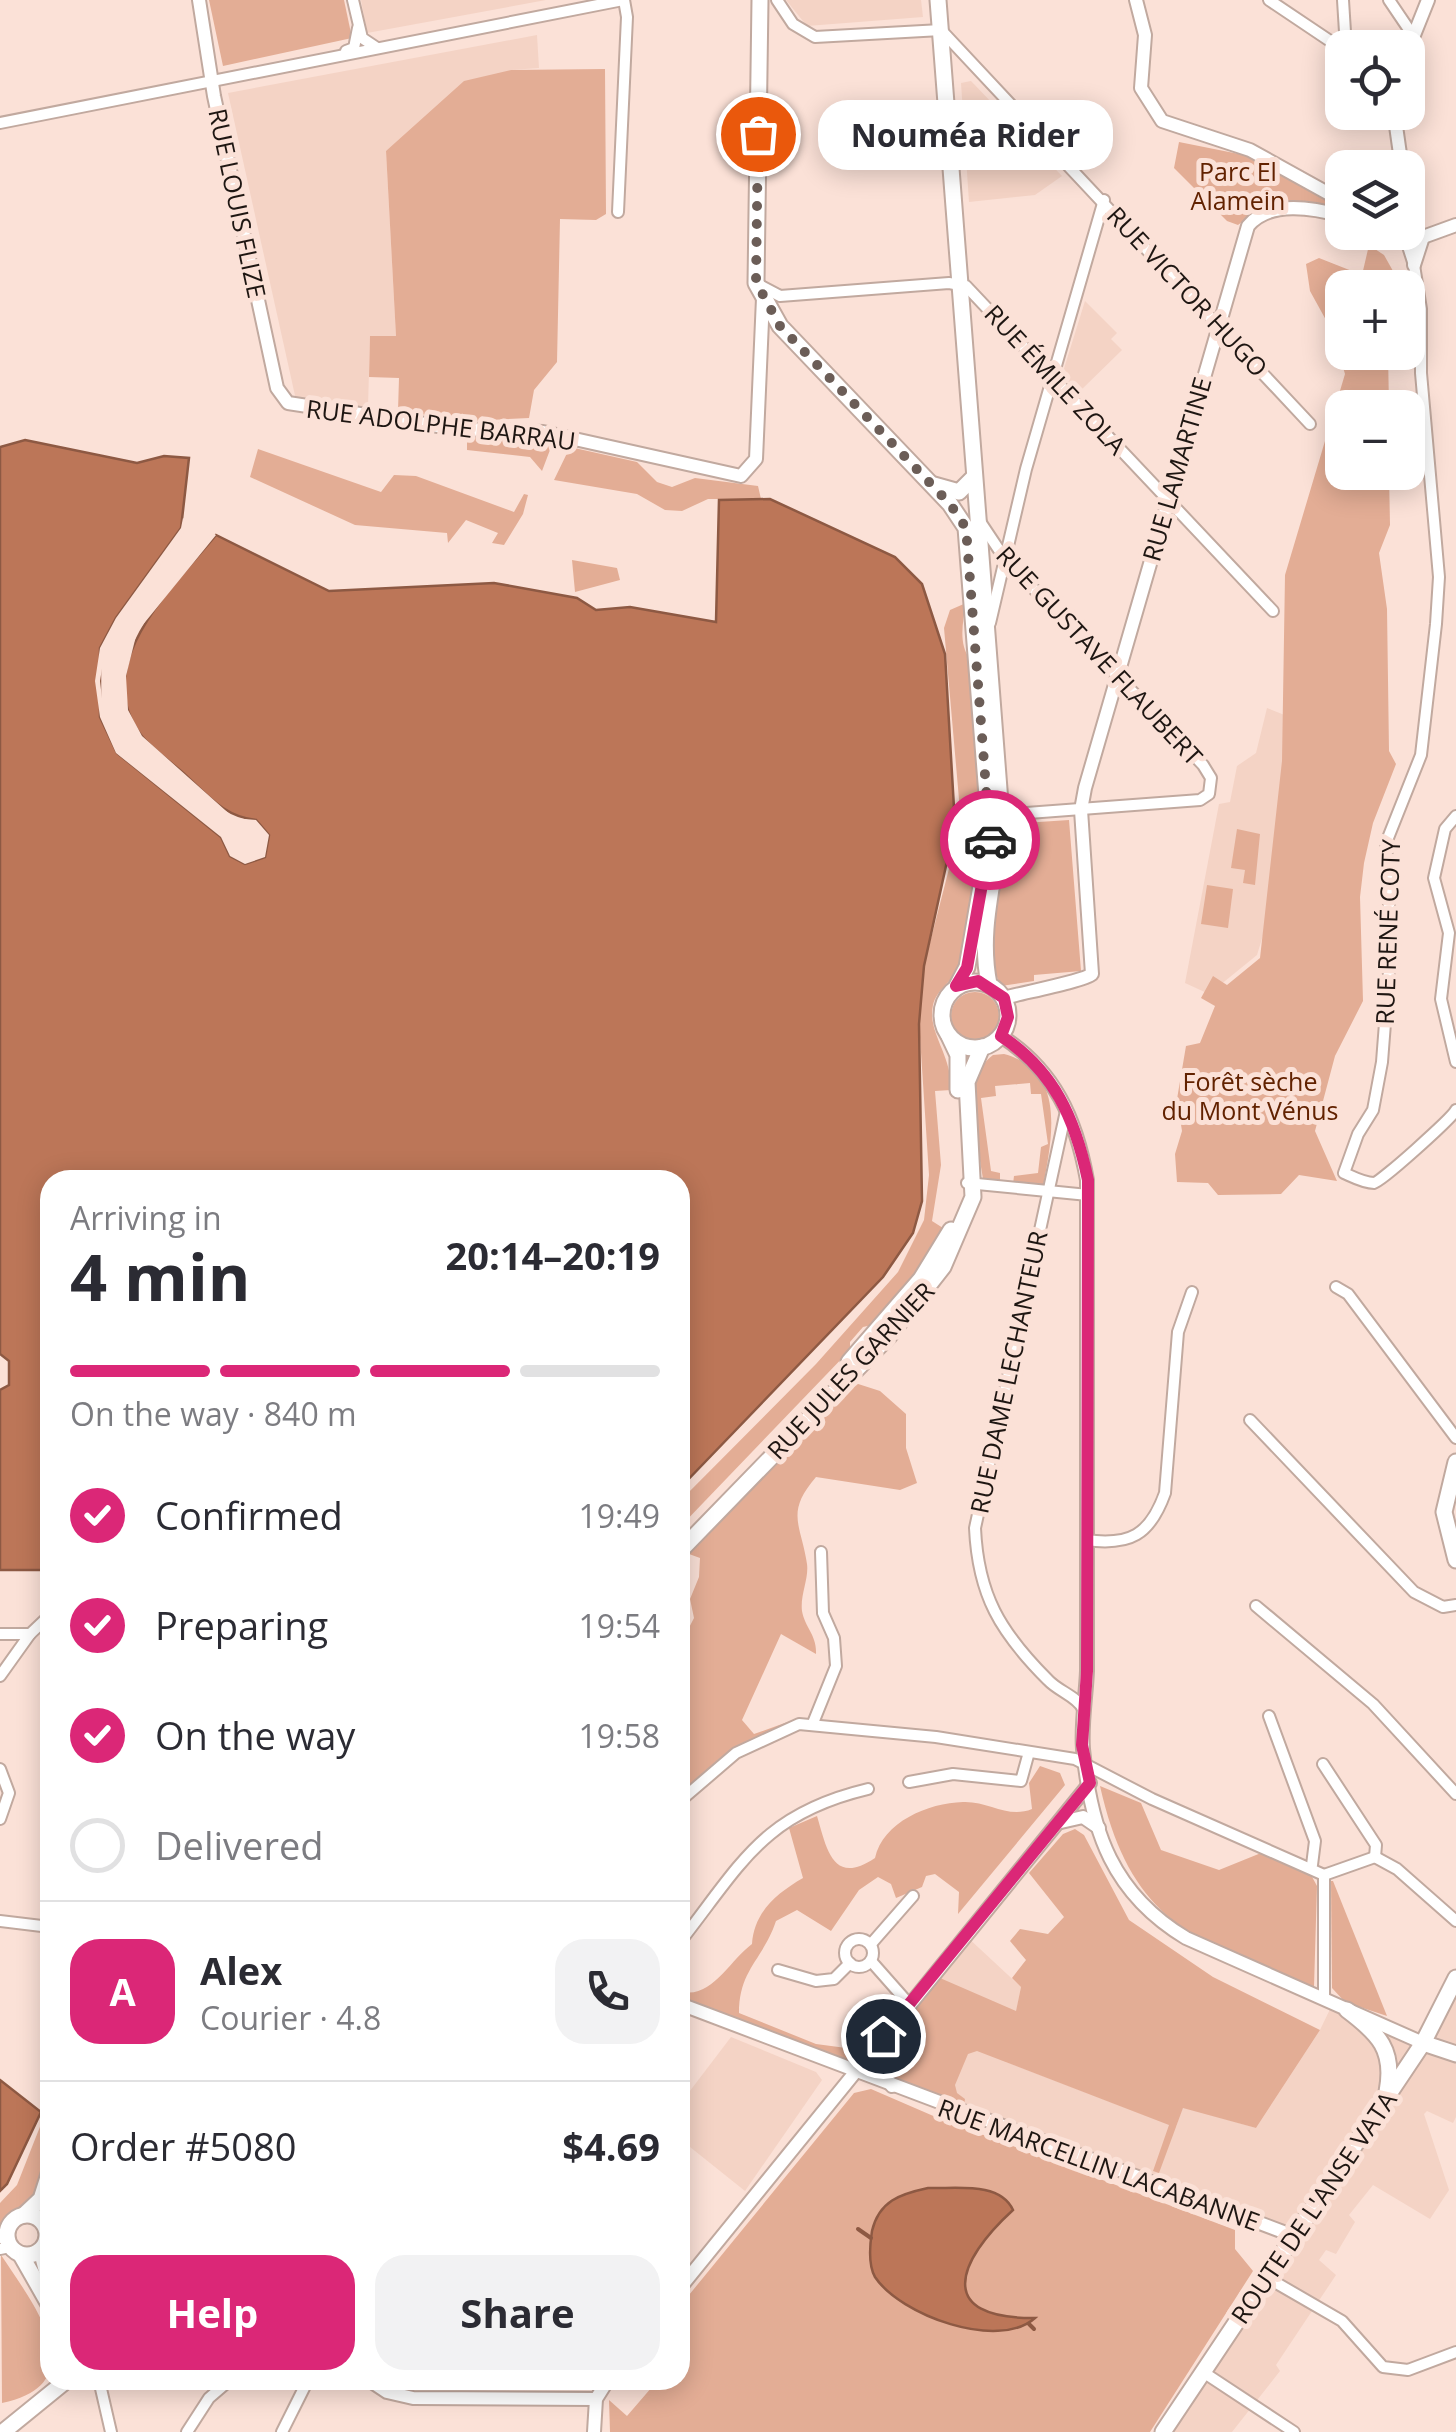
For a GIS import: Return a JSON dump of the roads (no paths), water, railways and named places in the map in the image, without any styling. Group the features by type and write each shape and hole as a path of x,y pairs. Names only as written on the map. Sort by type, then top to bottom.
{"main road":[{"path":"760,0 760,290"},
{"path":"938,0 973,478 972,524 990,834 967,968 941,1010 958,1054 958,1122 967,1187"},
{"name":"RUE GUSTAVE FLAUBERT","path":"760,290 780,326 972,524"},
{"path":"930,483 960,492 973,478"},
{"path":"972,524 987,634 1002,815 999,860 983,929 989,984"},
{"path":"949,1036 964,1046 982,1047 1001,1036 1008,1017 1004,998 989,984 978,981 956,986"},
{"name":"RUE JULES GARNIER","path":"690,1541 922,1297 962,1229 957,1227 967,1187 966,1082 982,1047"},
{"name":"RUE JULES GARNIER","path":"690,1528 868,1341 930,1266 954,1223 967,1187"},
{"path":"922,1297 920,1288 929,1277 930,1266"},
{"path":"1456,1462 1444,1512 1456,1560"},
{"name":"ROUTE DE L'ANSE VATA","path":"1164,2432 1423,2043 1456,1978"},
{"path":"1347,2010 1386,2045 1390,2062 1386,2096"},
{"path":"1423,2043 1456,2054"},
{"path":"8,2244 15,2220 40,2200"},
{"path":"24,2215 40,2219"},
{"path":"8,2244 40,2250"},
{"path":"8,2244 40,2291"},
{"path":"4,2428 54,2390"}],"street":[{"name":"RUE LOUIS FLIZE","path":"200,0 278,388 288,403"},
{"path":"353,0 365,44 383,48"},
{"path":"0,123 214,76 383,48 623,0 627,17 618,212"},
{"path":"778,0 793,24 816,37 940,30"},
{"path":"1136,0 1145,35 1141,88 1162,121 1250,150 1325,192"},
{"path":"1269,0 1325,36"},
{"path":"1344,0 1344,30"},
{"path":"1389,0 1398,21 1408,30"},
{"path":"1414,30 1428,0"},
{"path":"214,76 344,52 354,48 358,28"},
{"name":"RUE VICTOR HUGO","path":"940,30 1104,200 1310,424"},
{"path":"987,634 1026,469 1104,200"},
{"name":"RUE LAMARTINE","path":"1004,998 1042,985 1079,982 1092,974 1082,810 1218,322 1253,219 1295,208 1325,213"},
{"path":"1425,236 1456,225"},
{"name":"RUE RENÉ COTY","path":"1403,250 1414,268 1436,515 1436,624 1421,756 1386,843 1391,946 1382,1062 1373,1110 1358,1134 1344,1173 1374,1182 1386,1178 1418,1143 1447,1126 1456,1110"},
{"path":"1414,268 1419,250"},
{"path":"760,290 780,296 958,282"},
{"name":"RUE ÉMILE ZOLA","path":"958,282 972,291 1055,375 1273,611"},
{"name":"RUE ADOLPHE BARRAU","path":"288,403 458,428 543,432 742,476 756,460 760,290"},
{"path":"759,333 780,326"},
{"name":"RUE GUSTAVE FLAUBERT","path":"972,524 1212,778 1210,794 1200,800 1082,810"},
{"path":"1002,815 1082,810"},
{"path":"1456,816 1445,829 1434,878 1449,933 1441,999 1456,1062"},
{"path":"1001,1036 1047,1072 1066,1111 1085,1168 1086,1715 1082,1745 1099,1828 1127,1890 1150,1916 1251,1970 1423,2043"},
{"name":"RUE DAME LECHANTEUR","path":"1066,1111 975,1528 976,1562 982,1591 1003,1625 1048,1681 1081,1702 1086,1715"},
{"path":"967,1187 1088,1195"},
{"path":"1336,1287 1348,1294 1456,1438"},
{"path":"1086,1540 1122,1542 1138,1538 1158,1513 1166,1483 1178,1332 1192,1292"},
{"path":"1250,1420 1414,1592 1443,1607 1456,1606"},
{"path":"813,1723 836,1666 834,1638 823,1613 822,1552"},
{"path":"1256,1606 1372,1704 1456,1794"},
{"path":"0,1676 40,1624"},
{"path":"0,1634 30,1634"},
{"path":"1269,1716 1315,1841 1312,1865"},
{"path":"690,1793 736,1753 800,1724 813,1723 1075,1759 1219,1829 1312,1865 1324,1875"},
{"path":"909,1782 953,1774 1021,1781 1029,1752"},
{"path":"1323,1764 1376,1844 1375,1856"},
{"path":"0,1769 9,1793 0,1819"},
{"path":"690,2276 1090,1783"},
{"path":"690,1928 743,1856 777,1828 818,1802 868,1789"},
{"path":"1054,1825 1077,1816 1088,1818 1099,1828"},
{"path":"1324,1875 1375,1856 1397,1868 1456,1921"},
{"path":"1324,1875 1324,1999"},
{"path":"909,2004 871,1961 871,1944 912,1896"},
{"path":"0,1921 40,1926"},
{"path":"871,1944 858,1938 845,1950 850,1963 858,1967 871,1961"},
{"path":"778,1970 816,1981 834,1979 850,1963"},
{"name":"RUE MARCELLIN LACABANNE","path":"690,2008 1294,2236"},
{"path":"883,2036 878,2066 894,2088"},
{"path":"1266,2277 1342,2321 1383,2367 1408,2370 1456,2352"},
{"path":"1203,2372 1294,2432"},
{"path":"101,2390 111,2432"},
{"path":"187,2432 218,2390"},
{"path":"282,2432 303,2390"},
{"path":"384,2390 414,2398 596,2399"},
{"path":"559,2398 579,2390"},
{"path":"594,2429 600,2390"},
{"path":"559,2398 578,2405 594,2429"}],"waterway":[{"path":"858,2229 871,2238"},
{"path":"1029,2324 1034,2329"}],"place":[{"name":"Nouméa Rider","path":"758,134"}],"park label":[{"name":"Parc El Alamein","path":"1238,186"},
{"name":"Forêt sèche du Mont Vénus","path":"1250,1096"}]}
